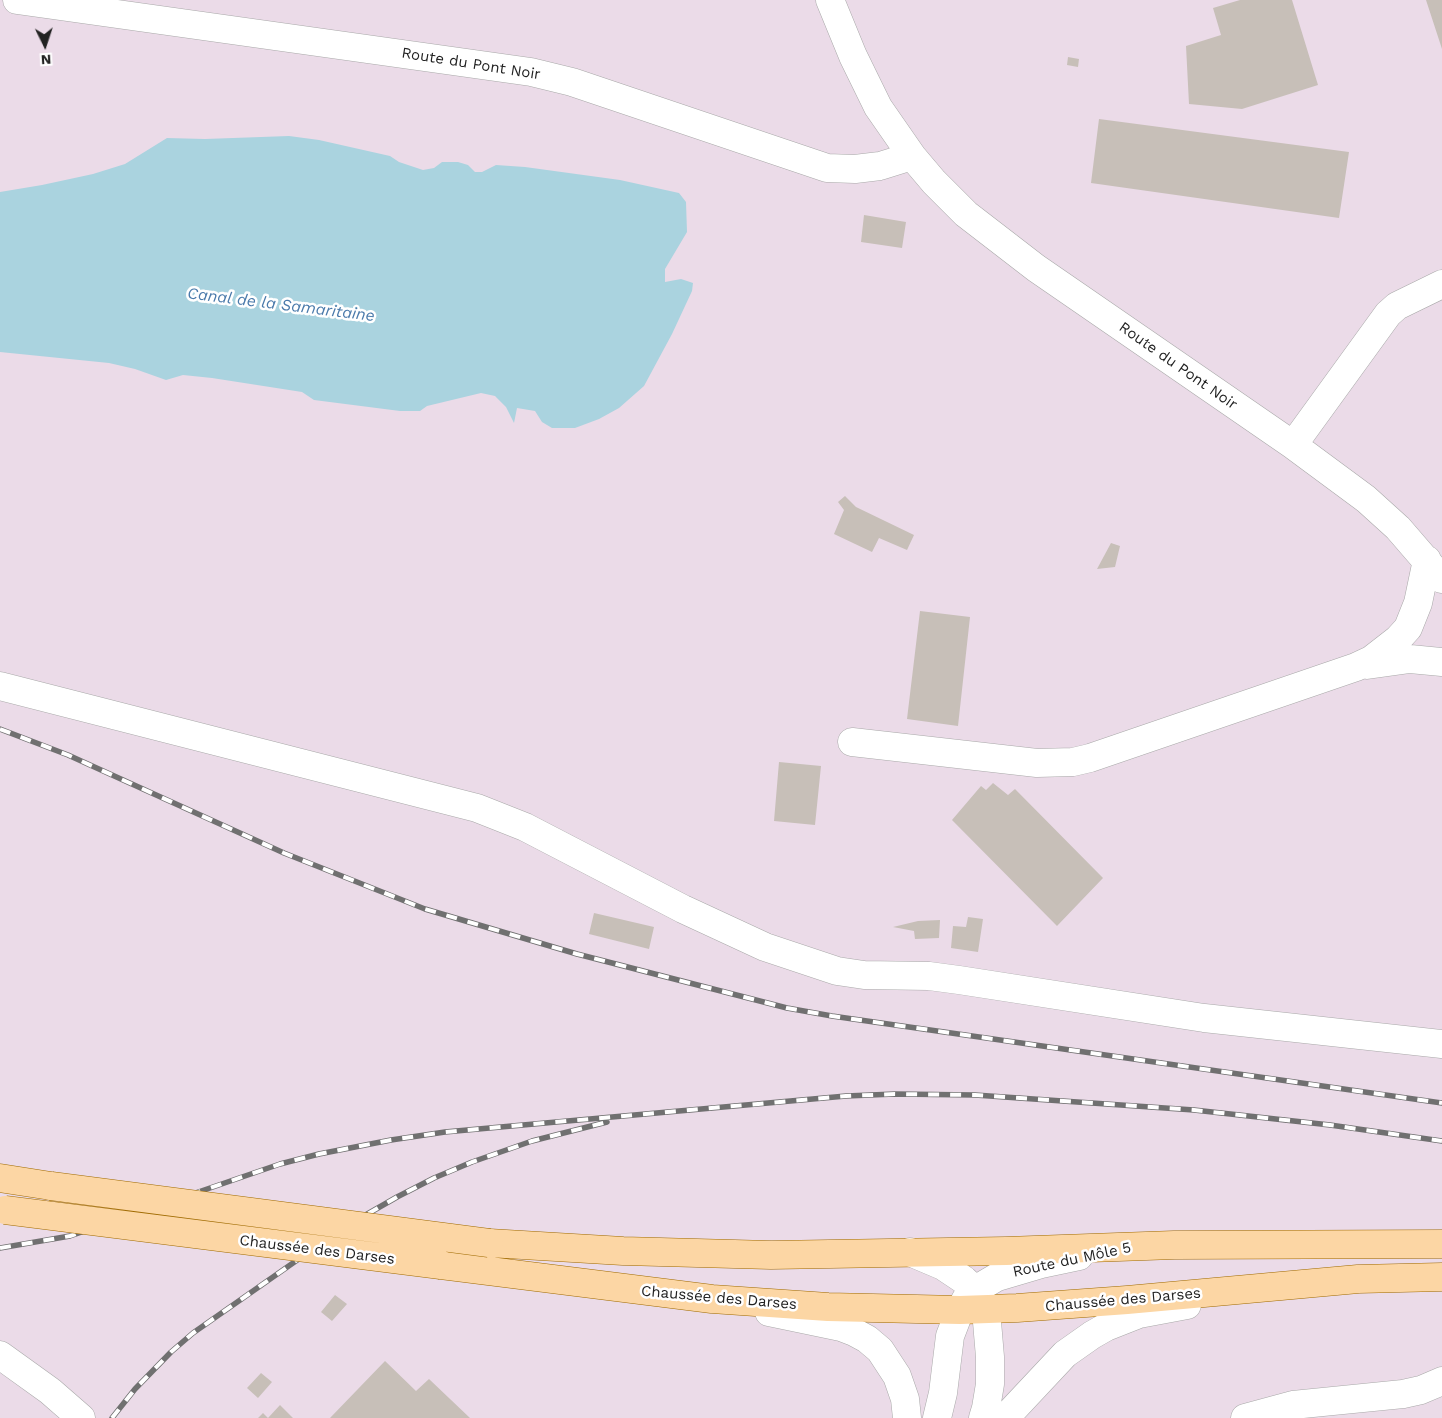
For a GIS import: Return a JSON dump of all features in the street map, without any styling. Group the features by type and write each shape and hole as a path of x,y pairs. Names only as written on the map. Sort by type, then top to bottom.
{"main road":[{"name":"Chaussée des Darses","path":"0,1178 489,1242 590,1250 771,1255 1232,1244 1442,1244"},
{"name":"Chaussée des Darses","path":"3,1210 712,1299 828,1307 1128,1300 1358,1279 1442,1277"}],"street":[{"name":"Route du Pont Noir","path":"17,0 531,72 572,82 827,168 840,170 873,167 912,156"},
{"name":"Route du Pont Noir","path":"830,0 853,56 878,107 912,156 961,209 1003,244 1293,445 1366,499 1398,528 1435,569"},
{"path":"1293,445 1388,314 1397,306 1442,284"},
{"path":"1356,667 1386,651 1408,628 1435,569"},
{"path":"852,742 1036,763 1073,762 1090,758 1356,667 1385,661 1410,659 1442,662"},
{"path":"0,686 477,808 525,827 683,909 756,943 789,956 837,971 864,975 929,976 1177,1014 1442,1044"},
{"name":"Route du Môle 5","path":"974,1303 997,1277 1064,1259 1144,1246"},
{"path":"910,1252 943,1266 964,1280 974,1303 990,1357 990,1384 983,1418"},
{"path":"1005,1418 1065,1354 1078,1343 1106,1326 1139,1314 1300,1284"},
{"path":"712,1299 824,1323 854,1332 880,1350 897,1376 905,1400 907,1418"},
{"path":"937,1418 943,1393 950,1336 974,1303"},
{"path":"0,1356 50,1390 81,1418"},
{"path":"1245,1418 1293,1405 1403,1394 1421,1390 1442,1381"}],"shaded area":[{"path":"0,0 1442,0 1442,1418 0,1418"}],"water":[{"name":"Canal de la Samaritaine","path":"289,136 319,140 390,156 399,162 423,170 434,168 442,162 458,162 468,165 475,172 482,172 496,165 525,167 620,180 679,193 686,202 687,232 665,269 665,282 681,279 693,283 692,291 672,334 644,386 619,408 599,419 575,428 552,428 542,422 535,411 517,408 514,423 506,407 495,396 481,393 427,406 420,411 400,411 314,400 302,392 212,378 183,375 166,380 135,369 109,363 0,352 0,192 93,174 125,164 167,138 205,139"}],"building":[{"path":"1240,0 1292,0 1318,85 1242,109 1189,104 1186,46 1221,35 1213,8"},
{"path":"1426,0 1442,0 1442,49"},
{"path":"1068,57 1079,59 1078,67 1067,65"},
{"path":"1099,119 1349,152 1339,218 1091,183"},
{"path":"864,215 906,222 902,248 861,242"},
{"path":"845,496 856,507 914,535 907,550 879,538 872,552 834,534 844,510 838,502"},
{"path":"1111,543 1120,546 1115,567 1097,569"},
{"path":"920,611 970,617 958,726 907,719"},
{"path":"779,762 821,766 815,825 774,821"},
{"path":"993,783 1008,795 1015,789 1103,878 1057,926 952,820 981,786 986,790"},
{"path":"594,913 654,927 649,949 589,934"},
{"path":"968,917 983,919 978,952 951,948 953,926 966,927"},
{"path":"940,920 939,938 915,939 914,931 893,927 918,921"},
{"path":"335,1295 347,1304 332,1321 321,1312"},
{"path":"385,1361 416,1391 429,1379 470,1418 330,1418"},
{"path":"261,1373 272,1382 258,1398 247,1388"},
{"path":"280,1405 293,1418 268,1418"},
{"path":"263,1413 268,1418 258,1418"}],"railway":[{"path":"0,729 68,755 284,853 425,909 577,954 787,1008 832,1016 1442,1103"},
{"path":"0,1248 70,1236 280,1164 319,1154 391,1140 445,1132 846,1096 895,1094 975,1095 1194,1110 1330,1125 1442,1141"},
{"path":"112,1418 135,1389 171,1352 193,1333 343,1228 434,1178 472,1162 532,1141 607,1122"}]}
